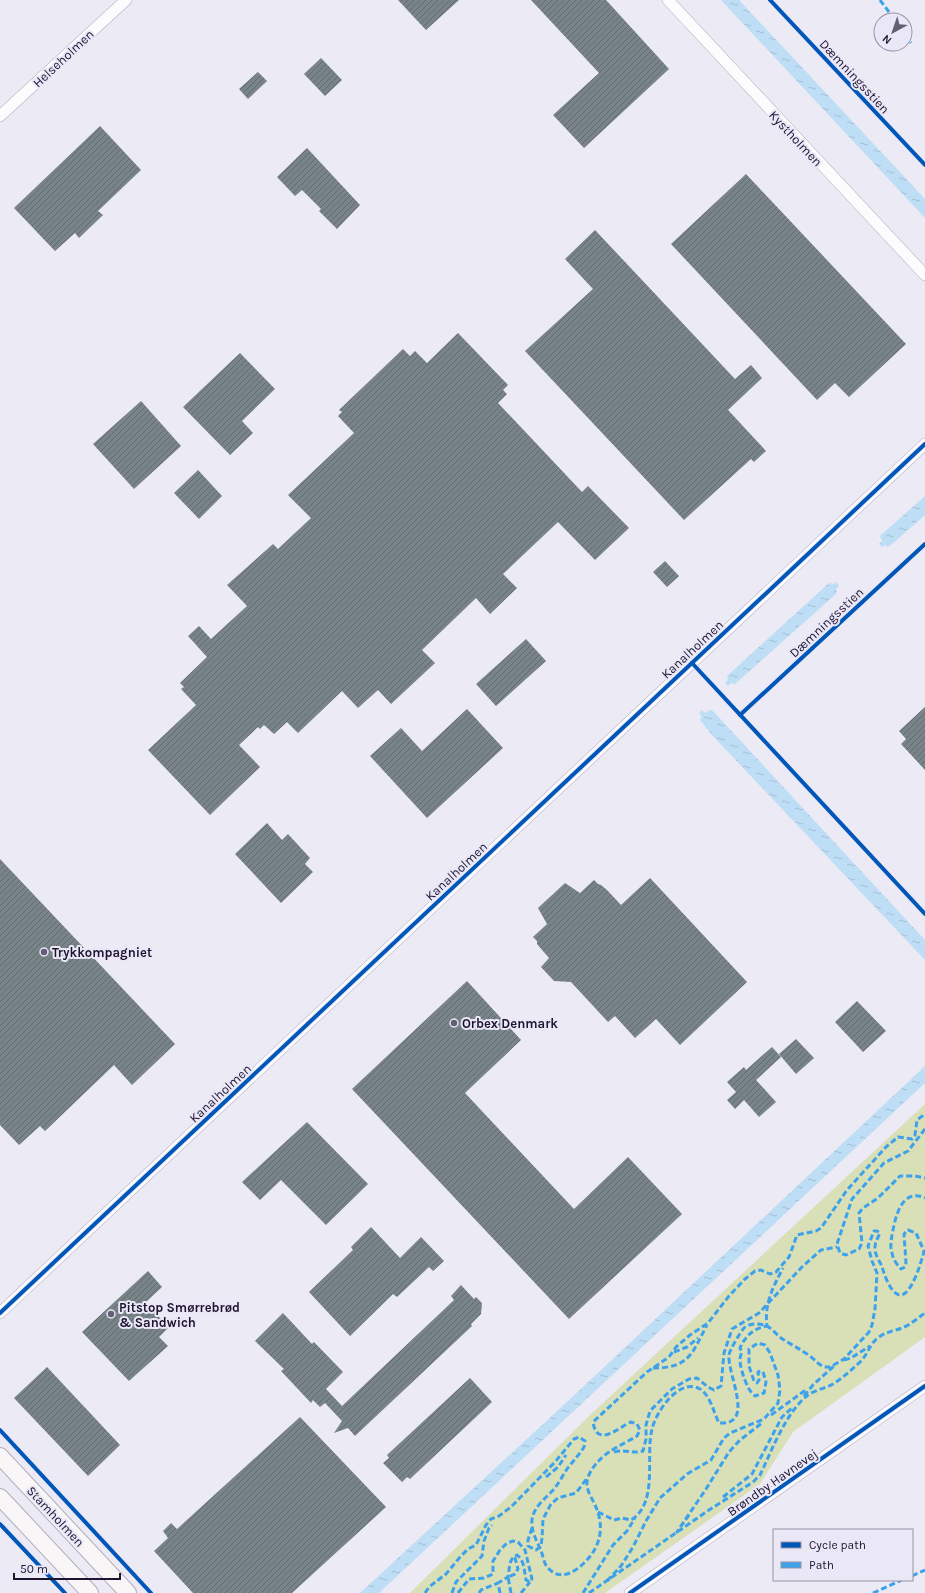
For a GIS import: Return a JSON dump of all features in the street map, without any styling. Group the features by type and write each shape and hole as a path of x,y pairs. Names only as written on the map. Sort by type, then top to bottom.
{"street":[{"name":"Helseholmen","path":"0,116 126,0"},
{"name":"Kystholmen","path":"668,0 925,275"},
{"name":"Kanalholmen","path":"0,1313 925,444"},
{"name":"Brøndby Havnevej","path":"630,1593 925,1386"},
{"name":"Stamholmen","path":"0,1456 128,1593"},
{"path":"0,1497 90,1593"}],"green space":[{"path":"925,1104 925,1337 793,1432 760,1484 605,1593 410,1593 590,1415"}],"water":[{"path":"721,0 739,0 925,199 925,218"},
{"path":"925,496 925,515 891,545 888,547 885,545 882,547 879,544 882,541 880,536"},
{"path":"836,582 839,586 836,589 837,593 735,684 731,683 728,686 725,683 728,680 727,676 829,583 833,584"},
{"path":"702,710 705,713 710,710 713,711 925,940 925,960 711,734 700,720 702,717 699,713"},
{"path":"925,1066 925,1083 379,1593 360,1593 568,1401"}],"building":[{"path":"398,0 459,0 426,30"},
{"path":"531,0 606,0 669,69 584,148 553,115 599,73"},
{"path":"321,58 342,80 325,96 304,74"},
{"path":"258,72 267,81 248,99 239,89"},
{"path":"100,126 141,170 98,211 103,215 79,238 75,233 55,251 14,208"},
{"path":"307,148 360,205 337,229 319,211 321,209 302,190 295,196 277,177"},
{"path":"746,174 906,344 849,397 835,383 817,400 671,244"},
{"path":"595,230 735,379 751,365 762,378 728,410 766,451 754,462 751,459 684,520 525,351 593,289 565,259"},
{"path":"458,333 508,385 503,390 507,394 498,403 582,492 588,486 629,528 595,560 558,522 503,574 517,588 490,614 476,598 422,650 435,663 391,704 378,690 358,708 342,691 298,733 287,722 274,734 264,725 260,729 258,727 239,745 260,767 210,815 148,750 196,705 181,689 184,687 180,683 207,657 188,636 199,626 211,639 247,606 227,585 273,544 278,549 311,518 288,495 354,433 338,416 342,412 339,410 403,349 410,356 415,351 427,363"},
{"path":"240,353 275,389 242,421 253,433 230,455 183,407"},
{"path":"141,401 181,446 134,489 93,444"},
{"path":"198,470 222,496 199,519 174,493"},
{"path":"665,561 679,576 667,587 653,572"},
{"path":"526,639 546,661 496,706 476,684"},
{"path":"925,707 925,770 901,744 906,739 899,731"},
{"path":"467,709 503,748 427,818 370,756 401,728 422,751"},
{"path":"267,823 282,840 288,834 310,858 305,864 313,872 281,903 235,854"},
{"name":"Trykkompagniet","path":"0,859 175,1044 132,1085 114,1065 45,1131 40,1126 19,1145 0,1125"},
{"path":"650,878 747,982 680,1045 656,1019 635,1038 615,1016 608,1022 571,982 554,981 541,967 549,958 533,937 547,924 538,908 565,883 580,893 594,880 607,890 621,905"},
{"path":"467,981 521,1040 465,1093 574,1209 628,1157 682,1214 569,1319 352,1089"},
{"path":"857,1001 886,1031 863,1052 835,1022"},
{"path":"796,1039 814,1058 796,1074 779,1054"},
{"path":"772,1047 781,1057 756,1080 776,1102 759,1117 744,1100 735,1109 727,1100 736,1092 727,1082 744,1067 746,1070"},
{"path":"307,1122 368,1184 326,1225 281,1180 260,1200 242,1182"},
{"path":"371,1227 400,1258 421,1237 444,1261 433,1271 429,1267 397,1297 393,1294 350,1336 309,1292 353,1250 351,1247"},
{"path":"148,1271 162,1287 145,1303 169,1327 159,1337 168,1346 129,1381 82,1332"},
{"path":"461,1285 474,1299 476,1297 482,1303 481,1314 471,1324 472,1326 355,1436 348,1428 334,1433 342,1421 325,1403 320,1407 313,1400 311,1403 281,1371 284,1369 255,1341 283,1313 312,1344 314,1342 343,1372 326,1389 342,1406 454,1300 451,1296"},
{"path":"47,1367 120,1445 88,1476 14,1398"},
{"path":"470,1378 492,1402 410,1479 407,1477 402,1482 383,1463 389,1458 387,1455"},
{"path":"300,1417 386,1507 292,1593 193,1593 154,1551 168,1538 163,1531 171,1523 177,1529"}],"marked path":[{"path":"880,0 889,12"},
{"path":"425,1593 429,1587 446,1574 468,1549 476,1545 486,1525 491,1519 499,1516 511,1507 555,1462 574,1439 579,1437 585,1441 584,1447 567,1469 556,1487 537,1507 533,1515 532,1524 545,1563 554,1573 563,1575 568,1574 584,1563 590,1557 598,1543 600,1536 600,1521 598,1513 587,1488 589,1474 593,1467 610,1451 637,1436 640,1430 637,1424 631,1422 609,1434 604,1435 599,1434 595,1430 593,1422 647,1372 669,1357 676,1347 708,1323 729,1296 745,1279 755,1271 761,1270 770,1274 776,1272 789,1257 797,1235 816,1231 821,1228 847,1190 886,1147 898,1137 912,1139 915,1135 917,1120 925,1114"},
{"path":"925,1129 908,1151 884,1163 852,1199 837,1244 840,1253 846,1255 859,1249 862,1243 859,1213 863,1208 878,1198 900,1176 925,1178"},
{"path":"598,1512 614,1520 622,1518 631,1520 640,1512 648,1491 650,1440 654,1422 663,1406 677,1392 684,1388 692,1387 700,1389 709,1400 719,1423 730,1422 736,1416 738,1408 737,1397 729,1355 742,1330 746,1326 755,1324 767,1326 781,1338 806,1353 824,1367 830,1367 844,1359 869,1332 872,1325 875,1309 877,1273 868,1246 874,1231 880,1233 875,1250 886,1278 894,1292 902,1295 911,1286 915,1279 924,1251 916,1233 908,1230 904,1234 906,1263 905,1267 901,1269 894,1260 891,1248 895,1221 901,1206 910,1197 917,1196 925,1198"},
{"path":"614,1452 643,1451 646,1439 646,1425 650,1411 672,1389 689,1379 697,1378 714,1390 721,1386 724,1353 732,1329 759,1313 801,1268 821,1250 837,1247"},
{"path":"607,1581 621,1566 660,1498 687,1474 711,1460 724,1438 730,1433 764,1419 778,1403 780,1390 778,1375 770,1353 765,1345 758,1343 749,1349 749,1366 754,1381 757,1383 759,1380 758,1372 761,1371 763,1372 766,1382 764,1393 755,1396 747,1386 743,1376 740,1361 742,1352 740,1348 750,1333 767,1326 766,1318 768,1303 783,1268"},
{"path":"589,1593 709,1510 753,1482 760,1475 786,1421 800,1402 808,1395 833,1384 844,1377 862,1360 873,1343 879,1337 905,1327 925,1313"},
{"path":"653,1368 675,1365 682,1362 693,1351 707,1325"},
{"path":"674,1352 687,1347 698,1338"},
{"path":"844,1360 851,1358 870,1346"},
{"path":"804,1396 813,1385 834,1366"},
{"path":"771,1415 807,1389"},
{"path":"723,1497 752,1474 782,1417 793,1407"},
{"path":"689,1515 677,1532 729,1452 740,1440 762,1423"},
{"path":"546,1477 558,1467 566,1455"},
{"path":"532,1528 528,1540 528,1546 536,1550 541,1546 543,1519 551,1504 558,1498 576,1493 588,1477"},
{"path":"583,1593 613,1545 627,1531 635,1518"},
{"path":"452,1593 456,1582 482,1556 484,1541 489,1528 492,1525"},
{"path":"458,1593 469,1579 484,1578 493,1574 493,1561 500,1550 507,1543 513,1541 518,1542 525,1550 532,1579 530,1582 526,1580 522,1560 517,1555 513,1557 510,1563 508,1577 498,1583 500,1593"},
{"path":"511,1593 508,1577 515,1574 518,1569 515,1558 513,1557"},
{"path":"913,1576 925,1570"},
{"path":"873,1593 900,1581"},
{"path":"521,1593 530,1582"},
{"path":"479,1593 481,1590 498,1583"}],"cycle path":[{"name":"Dæmningsstien","path":"770,0 925,165"},
{"path":"0,1313 925,444"},
{"name":"Dæmningsstien","path":"740,715 925,544"},
{"path":"692,663 925,914"},
{"path":"630,1593 925,1386"},
{"path":"0,1430 151,1593"},
{"path":"0,1524 65,1593"}],"place":[{"name":"Trykkompagniet","path":"44,952"},
{"name":"Orbex Denmark","path":"454,1023"},
{"name":"Pitstop Smørrebrød & Sandwich","path":"111,1314"}]}
